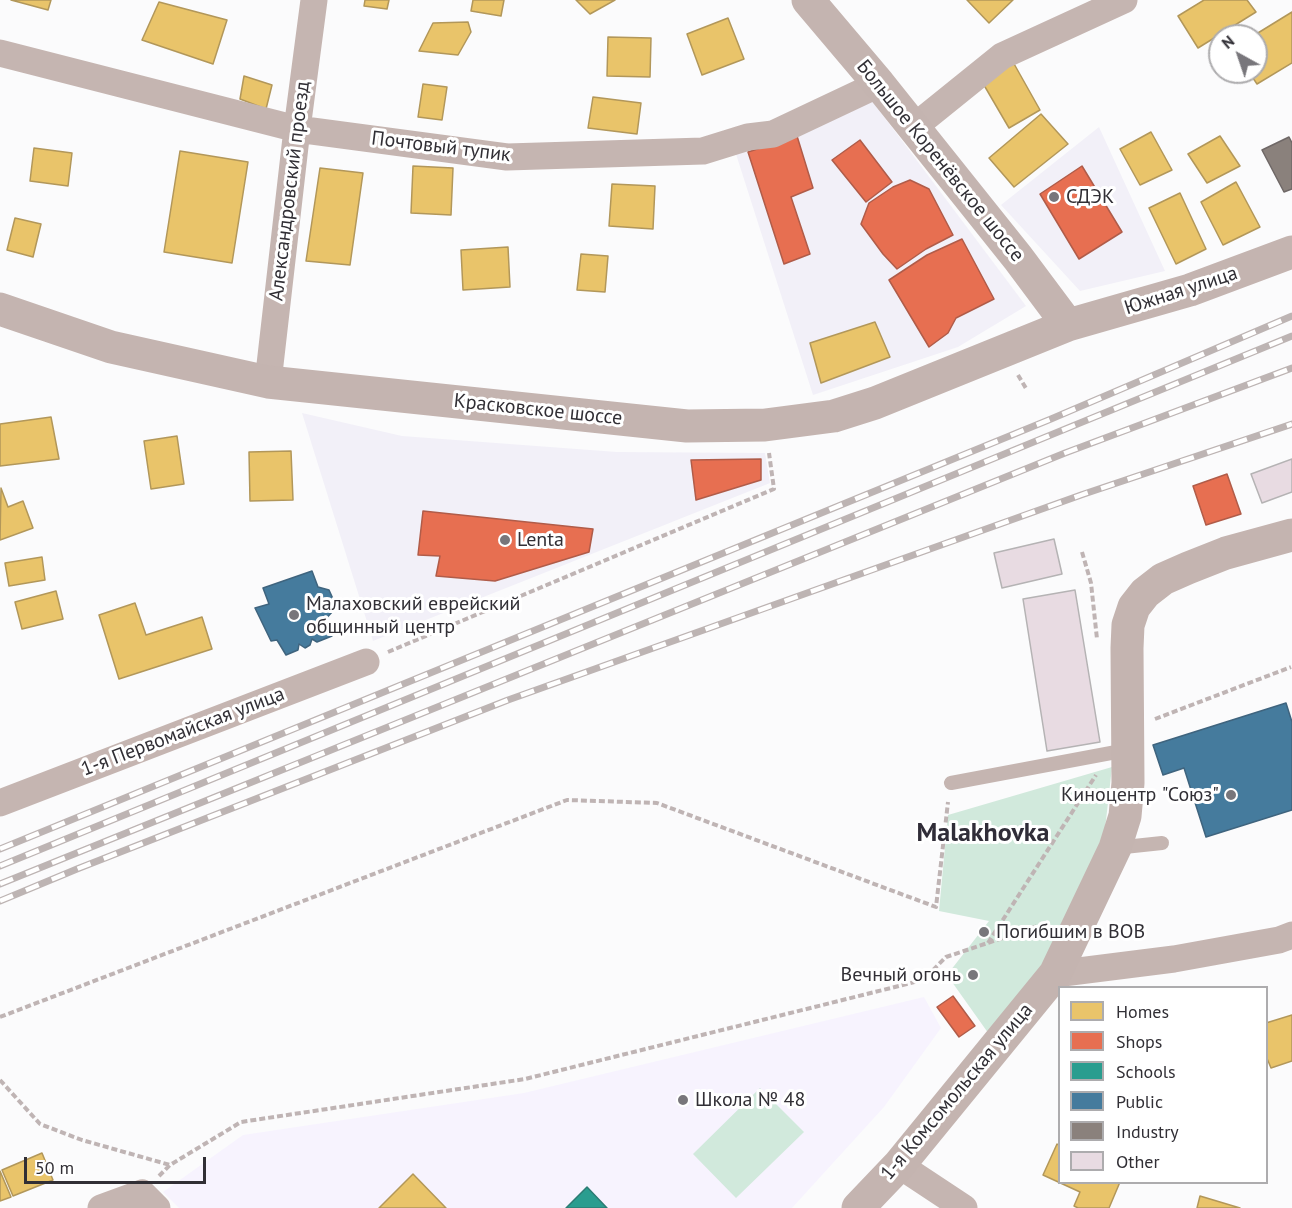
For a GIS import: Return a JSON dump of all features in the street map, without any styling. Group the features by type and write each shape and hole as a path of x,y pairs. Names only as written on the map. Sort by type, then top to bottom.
{"main road":[{"name":"Большое Коренёвское шоссе","path":"813,2 1010,248 1068,325"},
{"name":"Южная улица","path":"1068,325 1190,290 1292,252"},
{"name":"Красковское шоссе","path":"0,309 111,347 268,382 687,426 765,425 834,416 875,403 1068,325"},
{"name":"1-я Комсомольская улица","path":"858,1208 898,1165 1055,974 1115,848 1125,816 1128,783 1118,752 1128,625 1134,607 1145,592 1163,579 1226,553 1287,534"}],"street":[{"name":"Александровский проезд","path":"268,382 314,0"},
{"path":"914,127 1002,56 1124,0"},
{"name":"Почтовый тупик","path":"0,53 297,129 507,157 703,151 748,137 773,134 879,84"},
{"name":"1-я Первомайская улица","path":"0,803 366,662"},
{"path":"1055,974 1174,958 1279,940 1292,935"},
{"path":"898,1165 964,1208"},
{"path":"101,1208 149,1201"}],"lane":[{"path":"951,783 1118,752"},
{"path":"1115,848 1162,843"}],"path":[{"path":"1016,371 1027,390"},
{"path":"366,662 774,489 765,425"},
{"path":"1082,552 1091,584 1097,642"},
{"path":"987,944 1118,752"},
{"path":"0,1017 567,800 657,803 936,907 951,783"},
{"path":"149,1201 170,1165 241,1122 536,1076 923,980 946,957 1051,922"},
{"path":"0,1080 40,1124 82,1140 170,1165"}],"shaded area":[{"path":"870,98 1026,306 958,347 813,395 735,151"},
{"path":"1099,127 1165,271 1080,291 1001,205"},
{"path":"302,413 402,436 617,452 765,453 770,483 373,641"},
{"name":"Школа № 48","path":"924,997 941,1028 884,1107 792,1208 179,1208 163,1192 243,1135 524,1093"}],"green space":[{"path":"1112,767 1104,838 1047,965 991,1037 947,975 989,921 939,911 948,815"},
{"path":"760,1088 804,1132 736,1198 693,1154"}],"building: Homes":[{"path":"11,0 51,0 48,10"},
{"path":"365,0 389,0 387,9 364,6"},
{"path":"473,0 504,0 501,16 471,11"},
{"path":"576,0 615,0 590,14"},
{"path":"967,0 1013,0 989,23"},
{"path":"1204,0 1247,0 1256,12 1237,24 1208,24 1208,42 1198,48 1178,16"},
{"path":"159,2 227,20 213,64 142,40"},
{"path":"1292,12 1292,63 1268,77 1268,27"},
{"path":"728,18 744,59 702,75 687,34"},
{"path":"468,22 471,32 458,55 419,51 433,23"},
{"path":"608,37 651,38 650,77 607,76"},
{"path":"1013,62 1040,110 1009,128 981,80"},
{"path":"244,76 272,85 266,109 240,99"},
{"path":"423,84 447,87 442,120 418,117"},
{"path":"593,97 641,103 637,134 588,128"},
{"path":"1041,114 1068,144 1014,187 989,158"},
{"path":"1151,132 1172,170 1140,185 1120,149"},
{"path":"1220,136 1240,166 1207,183 1188,154"},
{"path":"34,148 72,153 68,186 30,181"},
{"path":"180,151 248,162 232,263 164,252"},
{"path":"413,166 453,168 451,215 411,213"},
{"path":"320,168 363,173 350,265 306,261"},
{"path":"1236,182 1260,227 1223,245 1201,202"},
{"path":"612,184 655,186 653,229 609,226"},
{"path":"1180,193 1206,249 1176,264 1149,208"},
{"path":"15,218 41,224 33,257 7,250"},
{"path":"508,247 510,287 463,290 461,250"},
{"path":"581,254 608,256 605,292 577,290"},
{"path":"875,322 890,357 821,383 810,343"},
{"path":"51,417 59,459 0,466 0,424"},
{"path":"177,436 184,484 151,489 144,441"},
{"path":"291,451 293,500 250,501 249,452"},
{"path":"1,488 8,507 23,501 33,528 0,540"},
{"path":"42,557 45,580 9,586 5,563"},
{"path":"56,591 63,619 22,629 15,602"},
{"path":"135,603 146,635 202,617 212,649 119,679 99,615"},
{"path":"1292,1015 1292,1061 1271,1068 1268,1061 1268,1022"},
{"path":"1057,1144 1058,1182 1043,1175"},
{"path":"42,1153 53,1180 13,1196 2,1170"},
{"path":"0,1171 11,1197 0,1201"},
{"path":"413,1174 446,1208 379,1208"},
{"path":"1063,1184 1119,1184 1109,1208 1074,1206 1080,1192"},
{"path":"1200,1196 1240,1208 1197,1208"}],"building: Shops":[{"path":"797,136 813,188 791,197 810,254 784,264 748,152"},
{"path":"860,140 892,182 866,202 832,160"},
{"path":"1082,166 1122,232 1079,259 1040,194"},
{"path":"910,180 929,189 953,235 926,249 897,269 861,224 869,203 893,187"},
{"path":"962,239 994,299 956,318 948,333 929,347 889,280 927,255"},
{"path":"761,459 761,480 696,500 691,460"},
{"path":"1227,474 1241,514 1206,525 1193,486"},
{"name":"Lenta","path":"423,511 593,529 589,552 495,581 436,576 440,556 418,555"},
{"path":"953,996 975,1026 959,1037 937,1007"}],"building: Schools":[{"path":"587,1187 607,1208 566,1208"}],"building: Public":[{"name":"Малаховский еврейский общинный центр","path":"312,571 318,587 329,590 334,601 333,611 322,623 327,634 331,633 332,636 317,642 312,639 310,645 305,648 299,644 298,650 286,655 277,640 271,641 255,608 269,604 263,588"},
{"path":"1286,703 1292,722 1292,810 1206,837 1184,768 1163,775 1153,745"}],"building: Industry":[{"path":"1289,137 1292,143 1292,189 1284,192 1262,150"}],"building: Other":[{"path":"1292,459 1292,492 1262,503 1251,474"},
{"path":"1054,539 1062,574 1002,588 994,553"},
{"path":"1075,590 1100,742 1047,751 1023,599"}],"railway":[{"path":"0,849 1051,419 1292,316"},
{"path":"0,866 1292,336"},
{"path":"0,884 1065,453 1292,368"},
{"path":"0,901 508,700 1081,495 1292,424"}],"place":[{"name":"СДЭК","path":"1054,197"},
{"name":"Lenta","path":"505,540"},
{"name":"Малаховский еврейский общинный центр","path":"294,615"},
{"name":"Киноцентр \"Союз\"","path":"1231,795"},
{"name":"Погибшим в ВОВ","path":"984,932"},
{"name":"Вечный огонь","path":"973,975"},
{"name":"Школа № 48","path":"683,1100"}],"district":[{"name":"Malakhovka","path":"983,834"}]}
